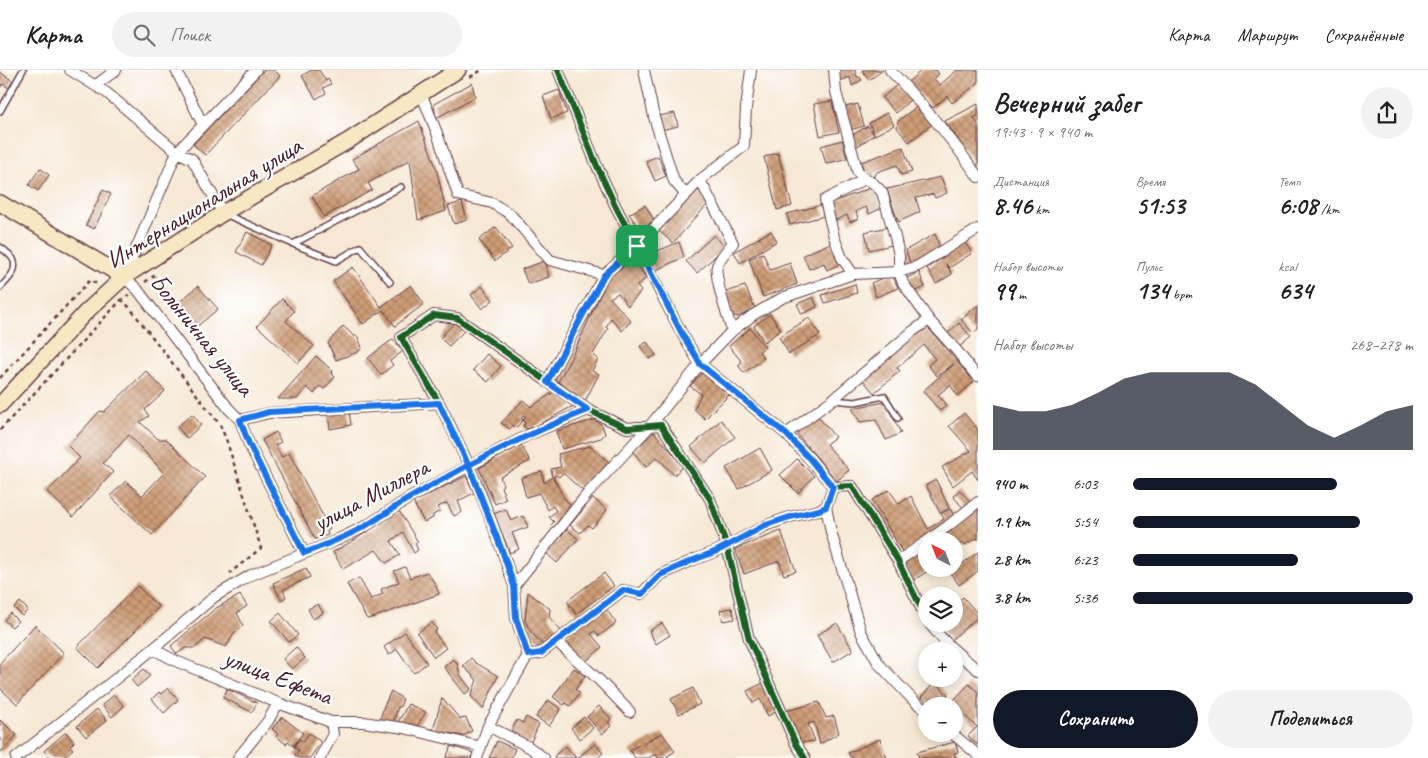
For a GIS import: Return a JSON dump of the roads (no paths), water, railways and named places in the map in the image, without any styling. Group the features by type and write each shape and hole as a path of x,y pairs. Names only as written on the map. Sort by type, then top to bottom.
{"main road":[{"name":"Интернациональная улица","path":"0,405 86,312 124,277 222,213 348,141 421,93 462,75"},
{"name":"Больничная улица","path":"0,203 124,277"}],"street":[{"path":"70,70 96,85 177,152 192,159 222,213"},
{"path":"96,85 116,70"},
{"path":"176,70 203,125"},
{"path":"124,277 177,152 256,70"},
{"path":"558,70 597,166 616,207 681,332 700,364 786,434 833,487"},
{"path":"644,70 654,117 671,172 674,181 685,194"},
{"path":"547,382 604,275 637,246 700,180 744,146 751,70"},
{"path":"834,70 836,92 858,173 882,192 899,255 899,272 902,283 929,320 978,376"},
{"path":"890,70 929,112 961,151 978,177"},
{"path":"421,93 458,194 492,202 510,214 550,260 604,275"},
{"path":"853,274 839,251 825,200 865,179"},
{"path":"700,180 733,243 717,266 719,287 732,331"},
{"path":"514,586 588,493 649,427 700,364 732,331 753,315 782,298 853,274 899,272 918,266 978,229"},
{"name":"Больничная улица","path":"124,277 136,289 229,409 240,420 249,444 304,553"},
{"path":"477,758 488,726 528,655 516,618 514,586 469,466 439,403 400,337 434,315 457,318 588,410 627,428 661,425 710,499 726,546 749,639 796,744 805,758"},
{"path":"786,434 832,400 913,331 929,320"},
{"path":"240,420 269,412 439,403"},
{"name":"улица Миллера","path":"16,758 153,649 214,597 251,575 335,541 366,526 408,499 528,435 588,410"},
{"path":"833,487 852,486 898,561 918,602"},
{"path":"833,487 826,507 831,532 861,632 878,664 918,704"},
{"path":"939,532 978,502"},
{"path":"528,655 541,653 623,590 642,594 660,575 717,551 766,525 826,507"},
{"path":"898,561 918,547"},
{"path":"936,632 978,670"},
{"path":"556,641 599,680 630,712"},
{"name":"улица Ефета","path":"153,649 178,662 278,703 331,722 363,722 404,728 480,747"},
{"path":"238,758 268,721 278,703"},
{"path":"320,758 333,734 331,722"},
{"path":"488,726 529,747 544,758"},
{"path":"963,742 978,755"}],"lane":[{"path":"0,110 22,70"},
{"path":"293,244 401,187"},
{"path":"222,213 336,261 360,247 390,282"},
{"path":"0,247 13,259 14,267 13,275 0,288"},
{"path":"832,400 855,402 884,396 898,418"}]}
